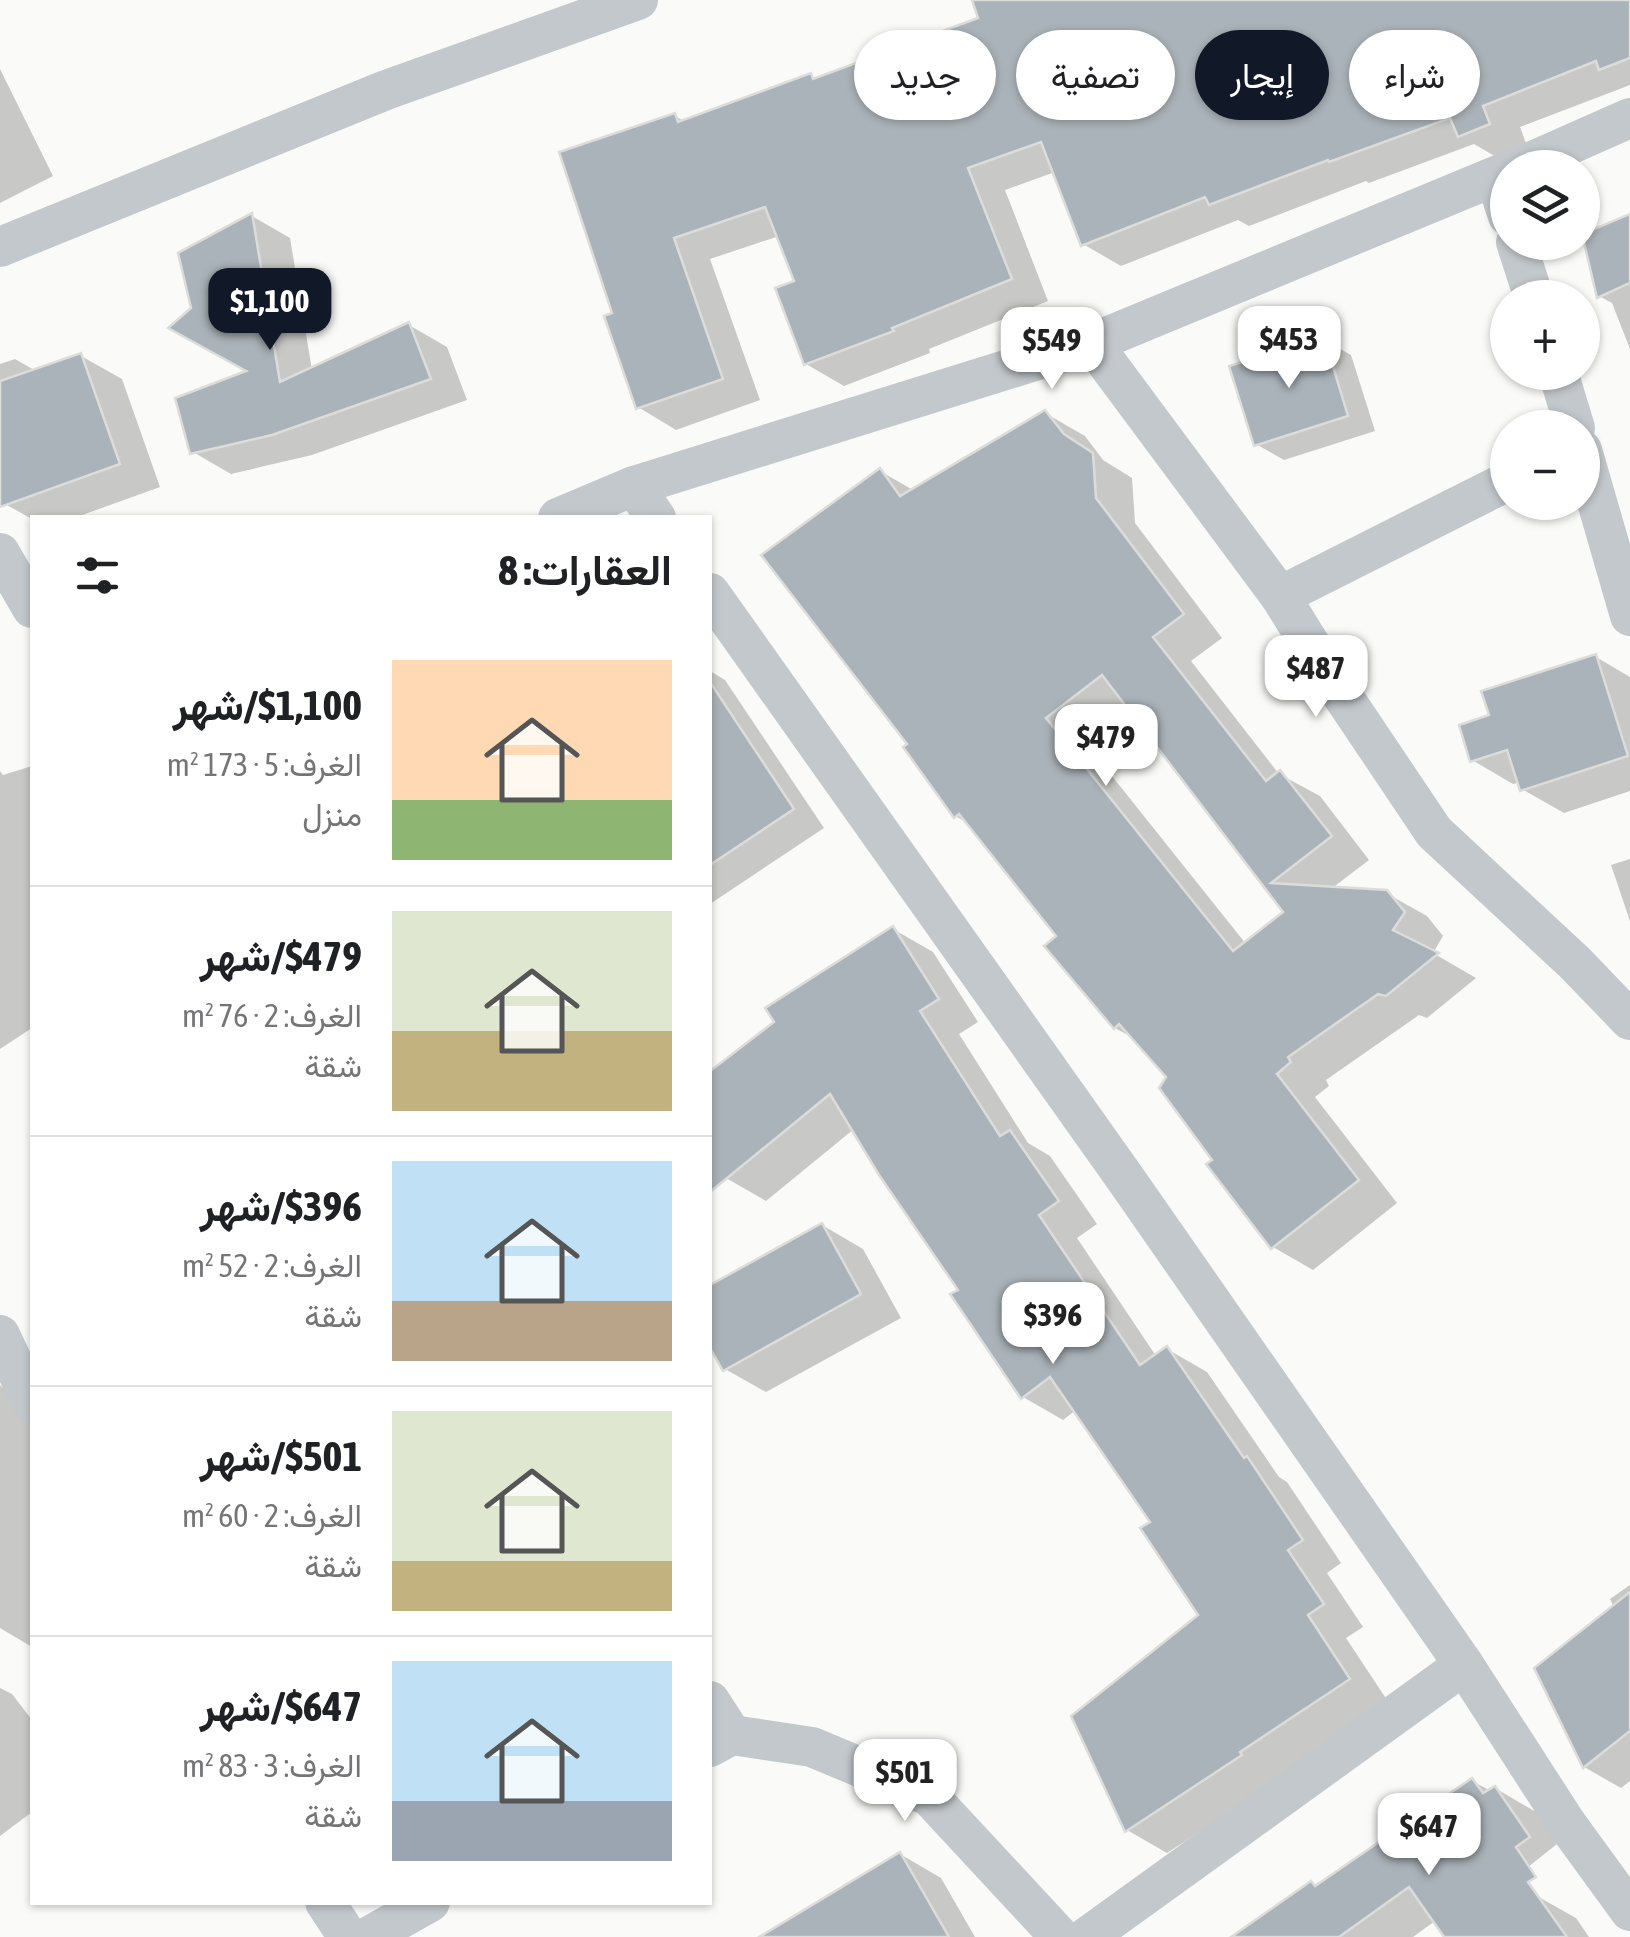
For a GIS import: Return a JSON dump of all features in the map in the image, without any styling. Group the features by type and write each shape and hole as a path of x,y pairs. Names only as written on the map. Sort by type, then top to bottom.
{"street":[{"path":"0,247 386,90 638,0"},
{"path":"1557,150 1630,118"},
{"path":"574,515 645,502 1092,343 1490,179"},
{"path":"1092,343 1280,596 1434,832 1575,963 1630,1020"},
{"path":"1280,596 1490,490"},
{"path":"1600,512 1630,616"},
{"path":"0,553 30,605"},
{"path":"712,596 1125,1178 1630,1911"},
{"path":"0,1335 30,1399"},
{"path":"1087,1937 1464,1665"},
{"path":"712,1708 721,1741 812,1747 929,1796 1060,1937"},
{"path":"328,1905 348,1937"},
{"path":"368,1937 425,1905"}],"building":[{"path":"972,0 1630,0 1630,58 1599,70 1596,61 1483,106 1490,124 1458,137 1451,120 1480,120 1480,30 1349,30 1349,120 1444,120 1209,205 1205,197 1081,246 1041,142 968,168 1012,279 804,365 775,288 794,281 765,207 674,238 723,379 636,409 604,316 612,313 559,152 675,113 678,122 811,73 813,79 854,64 854,120 996,120 996,30 946,30 978,18"},
{"path":"252,213 280,382 409,322 431,379 272,435 190,454 175,398 246,371 168,328 191,308 178,253"},
{"path":"1630,214 1630,283 1600,297 1600,280 1593,280 1588,260 1600,260 1600,226"},
{"path":"1324,337 1348,416 1254,446 1229,366"},
{"path":"81,353 120,464 0,507 0,381"},
{"path":"1045,410 1064,434 1093,453 1096,498 1184,614 1153,637 1266,781 1280,770 1332,836 1271,883 1387,890 1405,912 1393,930 1439,953 1386,996 1378,994 1288,1057 1291,1062 1277,1074 1359,1180 1271,1249 1206,1164 1212,1160 1159,1088 1166,1077 1119,1024 1114,1029 1044,946 1056,936 959,814 954,818 903,747 907,744 761,555 880,468 900,496","holes":["1102,675 1283,912 1233,951 1046,718"]},
{"path":"1596,654 1628,756 1520,791 1507,750 1470,762 1459,725 1489,715 1481,691"},
{"path":"712,685 794,809 712,864"},
{"path":"893,926 939,999 920,1011 1000,1136 1010,1130 1059,1201 1039,1215 1140,1365 1167,1346 1303,1540 1288,1550 1324,1604 1308,1615 1350,1679 1125,1832 1071,1716 1198,1615 1140,1528 1150,1522 1050,1377 1021,1399 950,1294 958,1290 879,1175 830,1094 712,1190 712,1069 774,1022 765,1008"},
{"path":"822,1223 861,1294 723,1371 712,1352 712,1284"},
{"path":"1630,1592 1630,1731 1583,1768 1534,1668"},
{"path":"1472,1778 1483,1793 1495,1786 1530,1837 1516,1847 1536,1877 1528,1882 1567,1937 1444,1937 1409,1887 1339,1937 1231,1937 1311,1881 1315,1886"},
{"path":"900,1852 949,1937 759,1937"}]}
